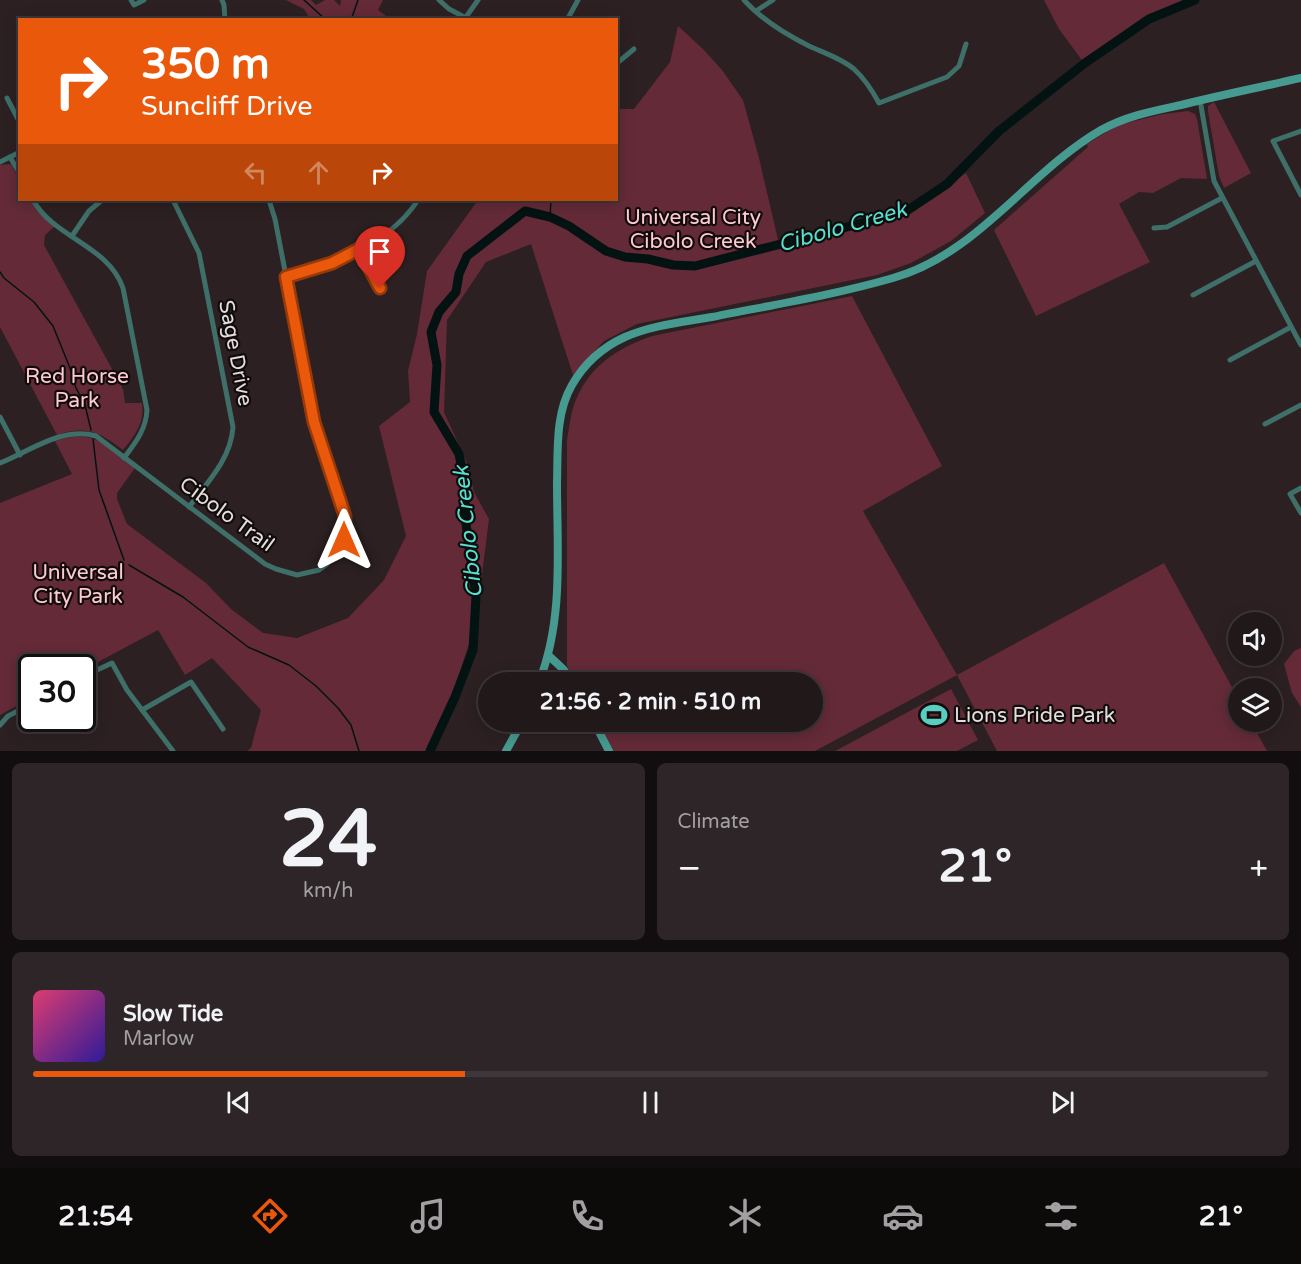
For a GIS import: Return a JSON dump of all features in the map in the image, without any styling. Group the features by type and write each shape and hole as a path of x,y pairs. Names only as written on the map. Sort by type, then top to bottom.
{"main road":[{"path":"542,672 554,625 557,593 560,419 571,387 584,368 597,355 624,337 646,330 828,293 918,270 961,246 1066,156 1101,130 1134,116 1301,78"},
{"path":"548,655 565,672"},
{"path":"506,751 516,732"},
{"path":"599,732 609,751"}],"street":[{"path":"131,0 134,5 144,0"},
{"path":"222,0 226,18"},
{"path":"439,0 449,9 468,18 478,0"},
{"path":"568,18 578,0"},
{"path":"744,0 782,32 853,68 868,83 879,103 947,77 959,66 966,44"},
{"path":"756,11 773,0"},
{"path":"618,62 634,49"},
{"path":"7,98 18,119"},
{"path":"1200,100 1214,181 1301,345"},
{"path":"1301,131 1273,141 1301,195"},
{"path":"0,162 18,153"},
{"path":"10,157 18,171"},
{"path":"1154,228 1167,228 1222,198"},
{"path":"34,201 42,213 111,266 121,282 147,410 140,436 124,458"},
{"path":"72,236 89,211 101,201"},
{"name":"Sage Drive","path":"173,201 199,253 233,427 232,440 225,458 189,507"},
{"name":"Cibolo Trail","path":"0,463 56,438 82,433 96,436 265,564 288,573 309,573 326,566 344,540 345,516 314,422 270,201"},
{"path":"286,277 332,263 379,238 399,223 417,201"},
{"path":"359,249 380,288"},
{"path":"1193,295 1256,261"},
{"path":"1230,360 1291,327"},
{"path":"1265,424 1301,405"},
{"path":"0,417 20,455"},
{"path":"1301,488 1290,494 1301,513"},
{"path":"96,670 112,663 123,685 173,751"},
{"path":"142,710 191,682 224,729"},
{"path":"0,725 8,716 18,711"}],"green space":[{"path":"286,0 311,0 316,5 325,0 334,0 340,6 341,0 383,0 378,10 389,18 309,18 304,9"},
{"path":"1044,0 1183,0 1119,36 1084,63 1059,29"},
{"name":"Universal City Cibolo Creek","path":"678,26 722,70 743,100 779,244 869,227 925,201 966,173 985,213 951,241 911,263 877,275 637,324 604,341 573,375 531,244 486,262 447,320 444,412 468,465 474,492 489,519 476,622 434,751 247,751 251,748 261,710 212,658 185,675 158,630 96,663 96,654 18,654 18,705 0,715 0,503 72,474 55,441 69,437 80,436 99,441 135,468 117,493 117,499 127,524 206,583 231,609 263,633 297,638 348,618 384,580 406,536 379,426 410,402 408,371 417,334 427,271 477,201 618,201 618,109 634,109 670,62"},
{"path":"1214,102 1251,173 1224,188 1219,176 1208,111 1208,106"},
{"path":"1188,111 1195,114 1197,119 1207,179 1181,178 1153,193 1139,192 1119,204 1150,262 1036,316 994,230 1088,147 1087,144 1118,125 1163,114"},
{"name":"Red Horse Park","path":"11,164 18,178 18,201 31,201 38,212 55,226 45,235 44,245 123,389 125,403 142,403 140,423 123,450 92,432 76,431 57,435 0,327 0,165"},
{"path":"852,296 942,466 863,511 957,675 815,751 612,751 602,732 823,732 823,672 570,672 567,666 567,440 572,412 579,394 594,371 614,354 652,336"},
{"path":"1164,563 1228,680 1228,732 1257,732 1267,751 997,751 957,675"},
{"path":"1301,648 1301,707 1292,693 1284,664 1294,651"},
{"name":"Lions Pride Park","path":"951,689 978,740 957,751 835,751"}],"waterway":[{"path":"304,0 324,18"},
{"path":"352,18 358,0"},
{"name":"Cibolo Creek","path":"430,751 455,697 473,650 476,596 466,524 464,478 459,454 434,412 437,365 431,332 439,312 456,292 459,274 467,256 525,211 550,217 569,226 606,251 625,257 648,259 673,265 695,266 905,212 947,184 999,131 1085,63 1149,19 1195,0"},
{"path":"550,217 551,201"},
{"path":"0,272 4,278 34,302 53,326 76,388 85,405 91,430"},
{"path":"93,439 99,490 124,560"},
{"path":"129,565 183,597 248,647 289,665 316,686 351,725 359,751"}],"place":[{"name":"Lions Pride Park","path":"934,715"}],"route":[{"path":"344,540 345,516 314,422 286,277 332,263 359,249 380,288"}],"park label":[{"name":"Universal City Park","path":"78,584"}]}
